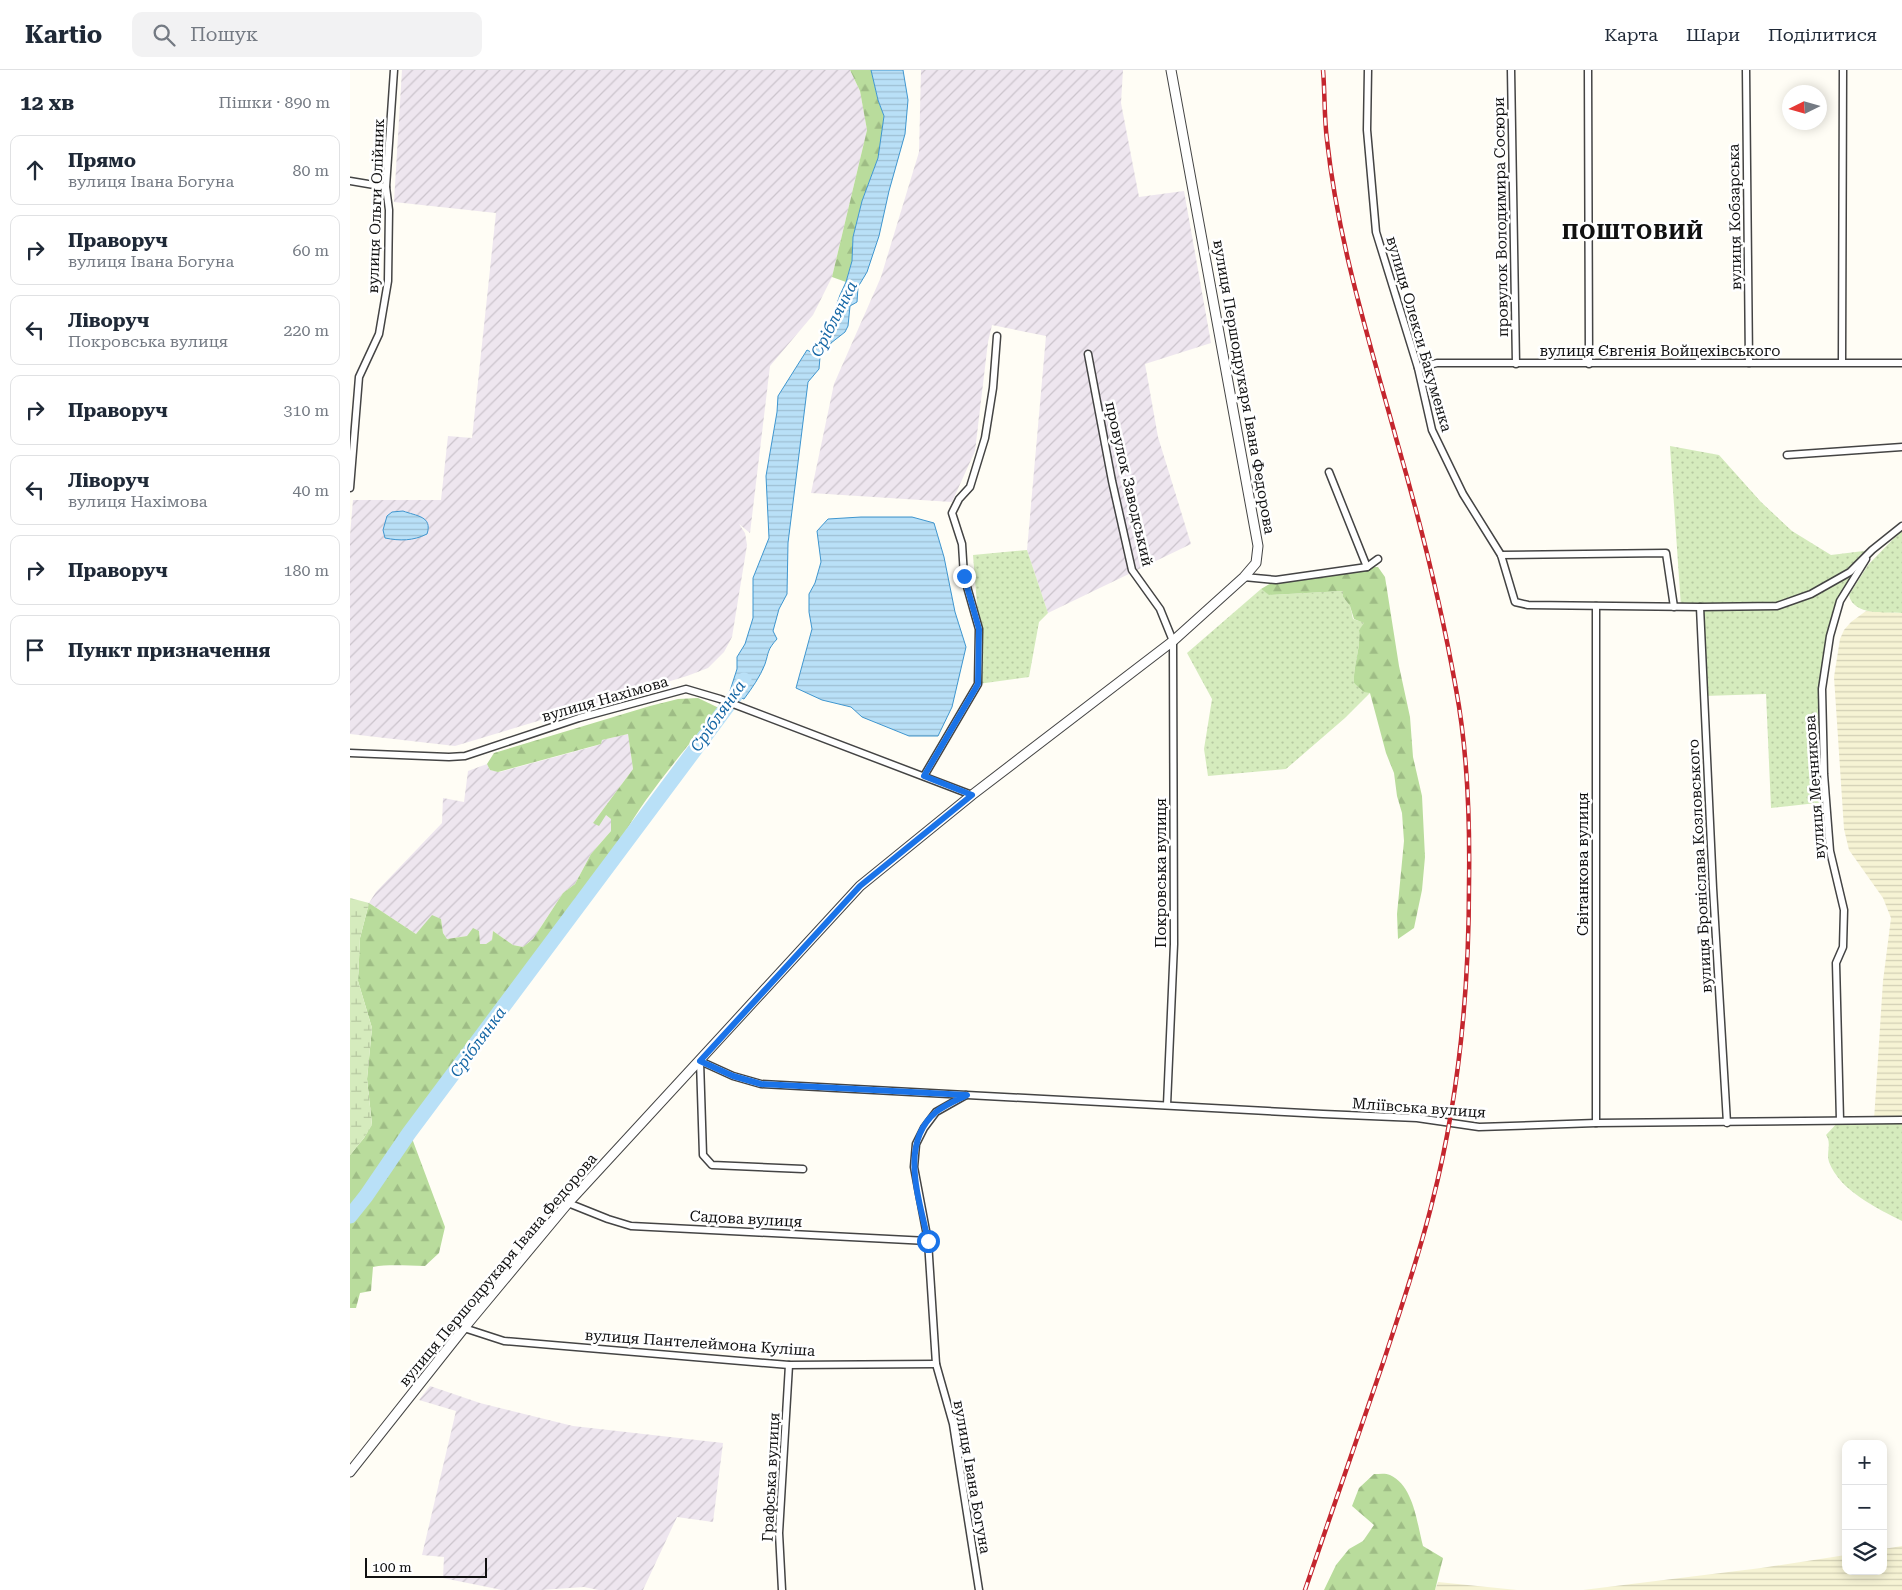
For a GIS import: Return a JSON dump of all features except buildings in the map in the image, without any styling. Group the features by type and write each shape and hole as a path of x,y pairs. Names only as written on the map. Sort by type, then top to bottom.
{"street":[{"name":"вулиця Ольги Олійник","path":"350,488 359,377 379,334 388,281 389,210 386,186 394,70"},
{"name":"вулиця Першодрукаря Івана Федорова","path":"350,1472 464,1328 568,1203 860,886 972,795 1172,640 1244,577 1256,563 1258,546 1171,70"},
{"name":"вулиця Олекси Бакуменка","path":"1368,70 1367,130 1376,232 1418,368 1432,430 1463,494 1501,555 1515,602 1528,605 1700,608 1777,606 1812,594 1850,572 1872,550"},
{"name":"провулок Володимира Сосюри","path":"1510,70 1516,364"},
{"path":"1588,70 1589,364"},
{"name":"вулиця Кобзарська","path":"1746,70 1749,363"},
{"path":"1842,362 1843,70"},
{"path":"350,181 386,186"},
{"path":"924,776 978,684 979,629 964,576 962,544 952,512 959,499 970,487 983,446 993,388 997,336"},
{"name":"провулок Заводський","path":"1088,354 1112,480 1132,570 1160,609 1172,640"},
{"name":"вулиця Євгенія Войцехівського","path":"1418,368 1437,363 1902,363"},
{"path":"350,376 359,377"},
{"path":"1787,455 1902,447"},
{"path":"1329,472 1367,567"},
{"path":"1872,550 1902,526"},
{"name":"вулиця Мечникова","path":"1840,1120 1836,963 1843,947 1844,910 1830,851 1824,774 1822,689 1830,636 1840,601 1872,550"},
{"path":"1501,555 1666,553 1674,607"},
{"path":"1244,577 1276,580 1367,567 1378,559"},
{"name":"Світанкова вулиця","path":"1596,606 1596,1123"},
{"name":"вулиця Броніслава Козловського","path":"1700,608 1712,888 1727,1123"},
{"name":"Покровська вулиця","path":"1167,1105 1174,944 1172,640"},
{"name":"вулиця Нахімова","path":"350,753 465,756 579,718 686,689 720,699 972,795"},
{"path":"803,1169 712,1165 704,1155 700,1061 733,1076 761,1084 967,1095"},
{"name":"Мліївська вулиця","path":"967,1095 1417,1118 1479,1127 1596,1123 1902,1120"},
{"name":"вулиця Івана Богуна","path":"967,1095 936,1112 924,1128 916,1144 914,1167 928,1241 936,1364 953,1424 979,1590"},
{"name":"Садова вулиця","path":"568,1203 631,1226 928,1241"},
{"name":"вулиця Пантелеймона Куліша","path":"464,1328 504,1341 789,1365 936,1364"},
{"name":"Графська вулиця","path":"782,1590 779,1533 789,1365"}],"shaded area":[{"path":"402,70 850,70 860,91 867,130 832,277 813,315 770,366 750,533 739,524 745,533 747,545 732,637 724,652 708,668 687,676 455,746 350,734 350,536 353,500 441,500 448,436 472,438 496,213 394,202"},
{"path":"921,70 1123,70 1121,103 1139,197 1184,191 1211,343 1145,364 1158,437 1191,544 1048,613 1027,550 1046,336 992,325 988,342 975,451 952,502 811,493 834,384 881,277 919,152"},
{"path":"1866,611 1902,613 1902,1120 1874,1120 1883,981 1891,918 1883,898 1849,850 1844,829 1834,677 1840,639 1844,630"},
{"path":"628,734 633,769 593,823 606,815 611,819 611,831 591,854 575,884 563,893 533,939 523,947 513,945 493,931 492,940 486,944 480,944 479,931 467,936 447,939 443,933 441,919 416,934 369,903 376,892 442,823 443,798 464,802 468,771 487,764 490,770 500,772 588,748 601,744 602,740"},
{"path":"430,1386 480,1403 573,1426 723,1443 713,1522 677,1517 643,1590 599,1590 584,1587 502,1590 443,1578 444,1557 422,1555 456,1411 419,1400"},
{"path":"1902,1546 1902,1590 1583,1590 1761,1568 1842,1556 1842,1575 1887,1575 1887,1548"},
{"path":"1438,1582 1517,1590 1435,1590"}],"green space":[{"path":"850,70 871,70 884,116 878,158 862,201 853,237 852,261 846,282 832,277 867,130 860,91"},
{"path":"1670,446 1719,455 1761,502 1792,531 1831,555 1872,550 1840,601 1822,689 1826,802 1771,808 1766,694 1704,696 1700,608 1681,607"},
{"path":"1902,530 1902,613 1871,612 1857,607 1849,595 1868,565"},
{"path":"1027,550 1048,613 1039,622 1029,677 978,684 979,629 973,555"},
{"path":"1378,567 1385,577 1399,666 1410,717 1413,757 1422,796 1425,857 1422,890 1414,928 1398,939 1397,914 1404,841 1402,813 1397,796 1394,773 1386,753 1370,693 1364,692 1354,683 1359,630 1364,623 1354,619 1350,606 1343,597 1343,591 1269,595 1261,589 1276,580"},
{"path":"1261,589 1270,595 1343,591 1343,597 1350,606 1353,619 1365,623 1359,630 1354,683 1370,693 1345,718 1286,769 1208,776 1204,749 1212,699 1187,653"},
{"path":"698,698 719,708 646,800 603,866 410,1133 445,1227 439,1253 425,1266 392,1265 373,1267 371,1291 360,1293 356,1308 350,1308 350,1155 364,1138 372,1124 367,1079 372,1028 358,981 360,938 369,903 416,934 432,915 441,919 443,933 447,939 467,936 473,928 479,931 480,944 486,944 492,940 493,931 513,945 523,947 533,939 563,893 575,884 591,854 611,831 611,819 606,815 599,826 593,823 633,769 628,734 602,740 601,744 498,772 490,770 487,764 494,753 650,706 678,699"},
{"path":"350,898 369,903 360,938 358,981 372,1028 367,1079 372,1125 350,1155"},
{"path":"1840,1120 1902,1120 1902,1221 1860,1198 1834,1172 1829,1162 1829,1141 1826,1135"},
{"path":"1374,1474 1390,1475 1398,1480 1409,1496 1413,1506 1423,1546 1443,1558 1435,1590 1324,1590 1336,1565 1349,1549 1363,1541 1374,1525 1352,1506 1359,1488"}],"water":[{"path":"871,70 903,70 908,100 905,134 879,236 867,272 858,287 857,302 850,306 848,326 845,332 831,343 820,357 819,369 808,382 788,543 787,594 779,609 773,631 777,639 770,649 761,673 744,699 729,694 737,669 737,657 745,644 753,618 753,578 769,538 766,476 778,396 807,350 811,352 821,341 821,334 830,323 852,261 853,237 862,201 878,158 884,116"},
{"path":"403,511 425,520 428,524 427,534 406,540 385,538 383,530 387,516 392,512"},
{"path":"912,517 934,523 944,557 955,612 966,647 952,707 938,736 909,736 862,717 851,707 822,700 796,688 812,629 809,612 809,594 815,583 821,562 817,531 828,519"}],"waterway":[{"name":"Сріблянка","path":"350,1216 409,1133 735,696 744,680"}],"railway":[{"path":"1305,1590 1410,1282 1427,1223 1441,1164 1456,1084 1461,1045 1469,925 1467,787 1463,737 1456,689 1444,626 1422,531 1365,328 1339,216 1325,123 1323,70"}],"district":[{"name":"ПОШТОВИЙ","path":"1633,232"}],"route":[{"path":"928,1241 914,1167 916,1144 924,1128 936,1112 967,1095 761,1084 733,1076 700,1061 860,886 972,795 924,776 978,684 979,629 964,576"}]}
